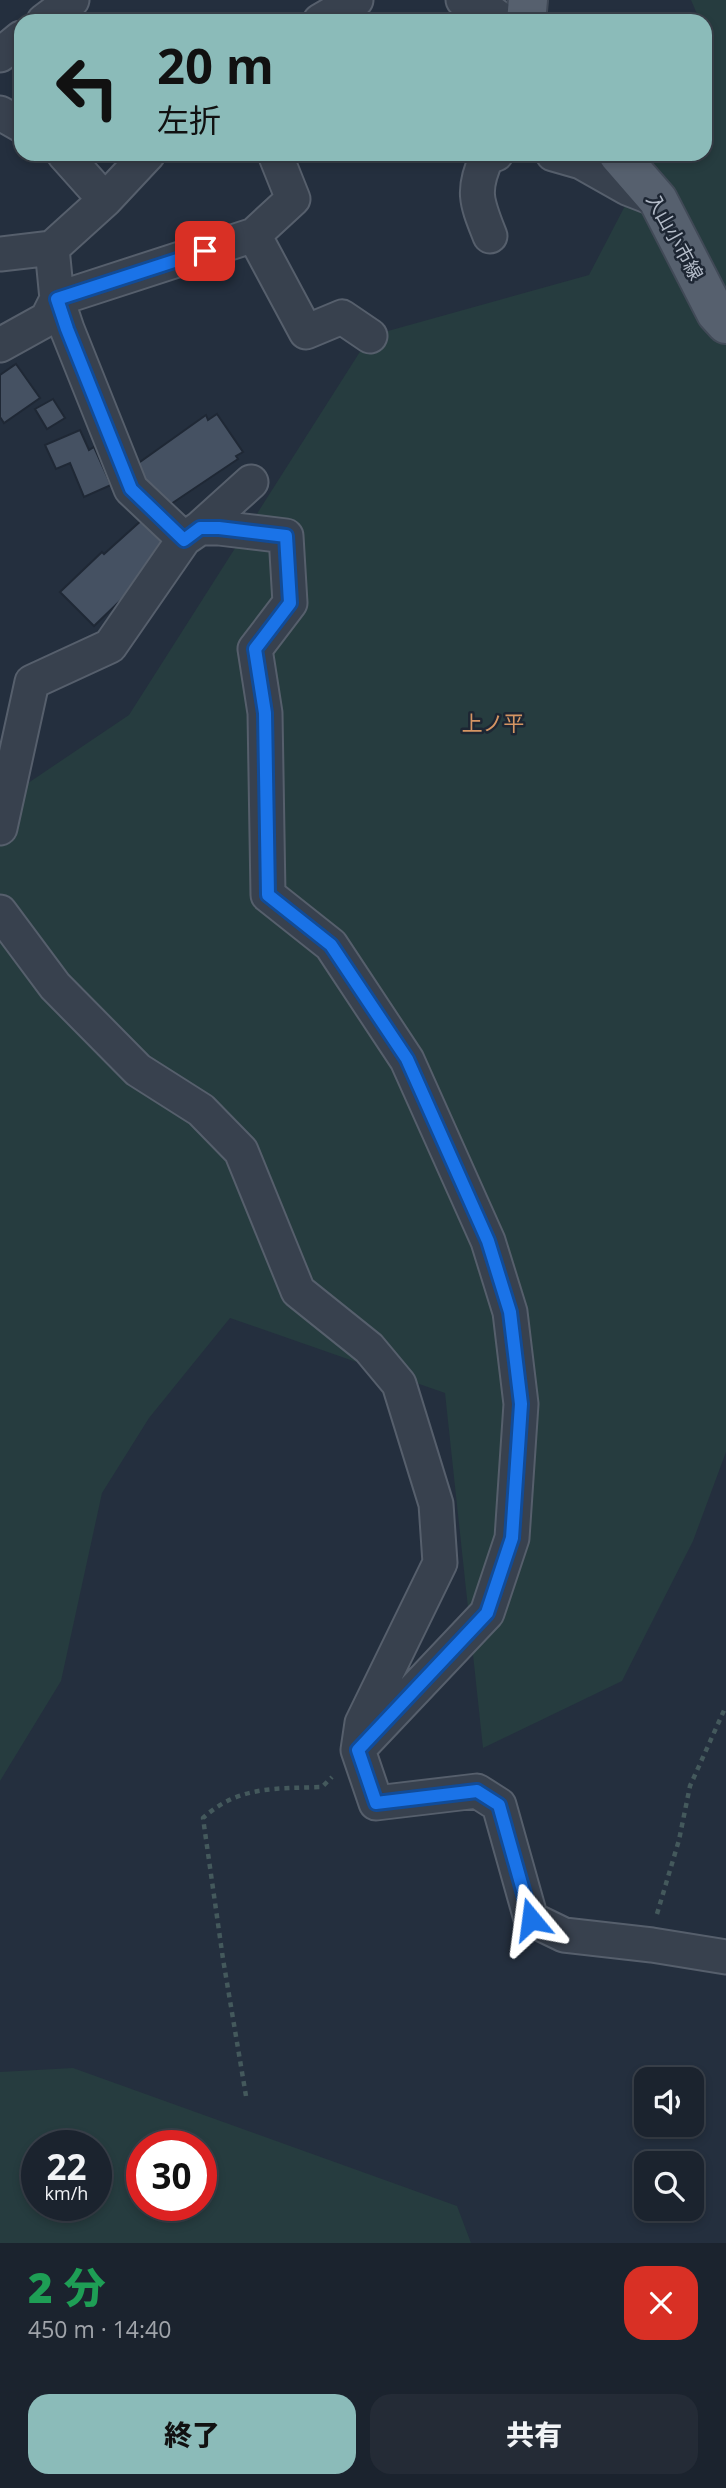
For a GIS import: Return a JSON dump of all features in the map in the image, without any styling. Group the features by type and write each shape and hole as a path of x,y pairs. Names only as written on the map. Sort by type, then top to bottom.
{"main road":[{"name":"入山小市線","path":"624,161 658,200 716,313 726,324"}],"street":[{"path":"53,14 72,0"},
{"path":"324,14 356,0"},
{"path":"463,0 490,14"},
{"path":"0,55 14,44"},
{"path":"70,161 105,200"},
{"path":"0,254 52,248 105,200 141,161"},
{"path":"0,345 47,319 57,299 254,235 293,199 278,161"},
{"path":"485,161 478,176 477,203 490,236"},
{"path":"577,161 627,188 658,200"},
{"path":"254,235 306,332 342,317 370,336"},
{"path":"52,248 57,299 131,489 192,534 219,528 286,536 290,603 255,649 265,713 268,895 331,945 407,1059 488,1241 510,1312 521,1404 512,1538 487,1613 350,1759"},
{"path":"0,828 32,682 110,646 192,534 251,482"},
{"path":"0,912 55,986 138,1070 201,1110 241,1151 298,1292 369,1349 399,1384 436,1504 440,1563 362,1723 350,1759 376,1803 477,1791 499,1805 531,1919 564,1935 726,1957"}],"path":[{"path":"652,1945 655,1919 679,1840 690,1786 726,1706"},
{"path":"246,2096 203,1818 215,1807 250,1791 322,1787 350,1759"}],"green space":[{"path":"691,0 726,0 726,1452 693,1541 622,1681 483,1748 445,1393 230,1318 149,1418 102,1493 61,1681 0,1781 0,802 129,715 370,336 589,275 648,161 712,161 712,14 697,14"},
{"path":"73,2068 457,2206 471,2243 0,2243 0,2072"}],"building":[{"path":"16,364 40,398 4,423 0,417 0,375"},
{"path":"53,399 65,418 47,429 35,409"},
{"path":"217,414 243,452 236,456 238,459 165,508 133,467 206,415 208,420"},
{"path":"80,430 89,450 94,447 111,485 84,497 70,463 56,469 45,445"},
{"path":"143,519 169,546 154,568 94,626 60,592 102,552 104,554"}],"district":[{"name":"上ノ平","path":"493,724"}],"route":[{"path":"205,251 57,299 131,489 184,540 200,528 286,536 290,603 255,649 265,713 268,895 331,945 407,1059 488,1241 510,1312 521,1404 512,1538 487,1613 358,1750 376,1803 477,1791 499,1805 531,1919"}]}
